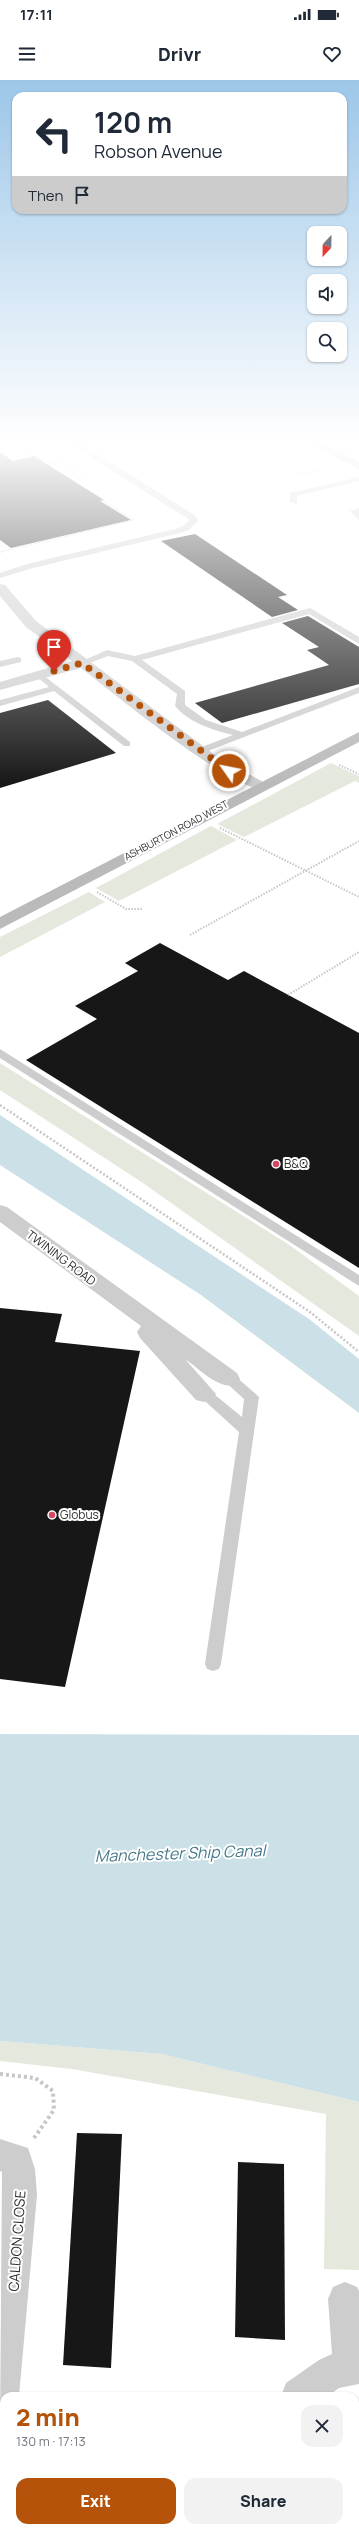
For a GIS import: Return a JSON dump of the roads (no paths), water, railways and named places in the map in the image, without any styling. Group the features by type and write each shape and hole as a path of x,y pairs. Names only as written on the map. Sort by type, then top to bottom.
{"main road":[{"name":"ASHBURTON ROAD WEST","path":"0,924 260,786 357,737"}],"street":[{"path":"0,588 31,624 82,663 200,751 229,771 260,786"},
{"path":"0,686 82,663"},
{"name":"TWINING ROAD","path":"0,1212 122,1303"},
{"path":"122,1303 229,1379"},
{"path":"122,1303 204,1394"},
{"name":"CALDON CLOSE","path":"1,2392 2,2373 17,2256 21,2191 20,2174 8,2158"},
{"path":"304,2392 331,2372 355,2366 345,2299"}],"lane":[{"path":"0,576 64,557"},
{"path":"135,659 310,611 359,640"},
{"path":"82,663 107,653 135,659 182,693 180,706 197,721 216,729 244,735"},
{"path":"0,664 18,660"},
{"path":"39,675 127,744"},
{"path":"0,703 56,688"},
{"path":"200,751 359,690"},
{"path":"0,1053 359,1281"},
{"path":"213,1664 252,1397 229,1379"},
{"path":"204,1394 247,1430"}],"water":[{"path":"0,1115 309,1319 359,1359 359,1413 201,1295 0,1165"},
{"name":"Manchester Ship Canal","path":"0,1734 359,1735 359,2102 162,2054 0,2041"}],"place":[{"name":"B&Q","path":"276,1164"},
{"name":"Globus","path":"52,1515"}]}
